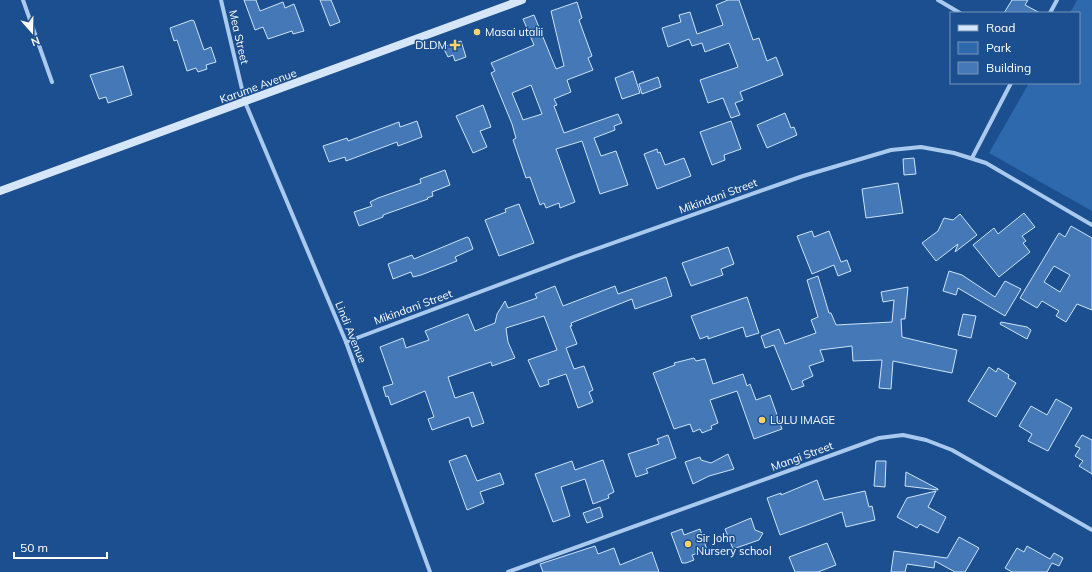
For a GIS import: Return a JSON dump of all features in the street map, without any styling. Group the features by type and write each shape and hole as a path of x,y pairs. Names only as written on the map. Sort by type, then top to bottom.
{"main road":[{"name":"Karume Avenue","path":"0,191 522,0"}],"street":[{"path":"23,0 52,82"},
{"name":"Mea Street","path":"221,0 245,102"},
{"path":"938,0 958,12"},
{"path":"1051,12 1057,0"},
{"path":"972,158 1010,84"},
{"name":"Lindi Avenue","path":"245,102 346,342 430,572"},
{"name":"Mikindani Street","path":"346,342 576,256 803,176 891,150 921,147 954,153 986,163 1092,225"},
{"name":"Mangi Street","path":"508,572 879,438 903,435 926,440 952,450 1092,530"}],"green space":[{"path":"1077,0 1092,0 1092,211 989,153 1028,84 1080,84 1080,12 1071,12"}],"building":[{"path":"244,0 256,0 260,11 283,2 285,8 294,4 304,31 293,34 292,31 268,39 263,27 255,30"},
{"path":"320,0 331,0 340,22 330,26"},
{"path":"728,0 739,0 753,40 759,38 767,61 776,57 783,75 740,92 743,100 735,103 740,115 731,118 723,98 708,103 700,80 738,67 729,43 705,52 702,43 692,46 689,39 668,47 662,28 681,22 679,15 690,12 697,34 723,25 716,5"},
{"path":"1012,0 1028,0 1025,5 1038,12 1005,12"},
{"path":"577,2 582,18 579,20 592,56 588,58 593,70 567,80 571,92 554,99 557,105 554,106 564,133 618,114 622,123 614,126 615,130 594,138 601,156 616,151 628,185 600,194 582,141 556,149 575,202 560,208 559,203 546,208 544,203 540,205 530,177 526,178 513,140 516,138 512,124 491,73 495,71 491,63 534,45 523,19 534,15 556,69 564,66 551,11","holes":["531,85 542,114 523,120 512,93"]},
{"path":"192,20 194,21 204,50 211,47 216,62 206,65 207,69 198,72 196,68 187,71 177,40 174,41 170,28"},
{"path":"461,41 466,57 455,61 453,55 448,57 443,47"},
{"path":"123,66 132,95 108,103 106,97 99,99 90,75"},
{"path":"633,71 640,93 622,99 615,78"},
{"path":"658,77 661,87 642,94 639,84"},
{"path":"483,105 491,127 480,131 487,147 473,153 456,116"},
{"path":"785,113 791,128 794,127 797,135 767,148 757,125"},
{"path":"417,121 422,137 398,146 397,142 346,161 345,157 329,162 323,146 347,138 348,141 399,122 400,127"},
{"path":"731,121 741,149 724,155 725,160 712,165 700,132"},
{"path":"657,149 658,153 660,152 665,165 684,158 691,176 657,189 644,154"},
{"path":"914,158 916,174 904,175 903,159"},
{"path":"445,170 450,185 432,192 433,196 427,198 428,199 383,215 383,217 359,226 354,212 372,206 370,202 378,198 421,183 420,179"},
{"path":"898,183 903,213 866,218 862,189"},
{"path":"519,204 534,243 499,256 485,220 506,212 505,209"},
{"path":"1024,213 1035,227 1022,236 1026,241 1023,243 1030,252 999,277 973,245 994,228 998,234"},
{"path":"960,214 977,235 955,252 958,244 936,261 922,243 938,231 944,218 953,220"},
{"path":"1071,226 1092,238 1092,310 1077,304 1066,322 1056,316 1059,311 1042,301 1037,308 1020,298 1059,233 1065,237","holes":["1054,266 1070,275 1060,292 1044,282"]},
{"path":"812,231 814,237 829,231 841,262 847,260 851,271 838,276 834,265 812,274 797,236"},
{"path":"467,237 469,238 473,249 455,257 457,261 421,275 413,277 411,272 393,279 388,264 412,255 414,259"},
{"path":"728,247 734,264 721,269 723,275 691,286 682,263"},
{"path":"949,271 962,275 995,297 1005,281 1021,289 1005,316 958,288 956,295 943,291"},
{"path":"818,276 829,313 831,313 836,325 892,322 894,300 883,302 881,292 908,287 905,319 901,319 902,337 957,350 952,373 893,361 891,389 879,388 882,360 853,361 852,346 820,350 824,361 809,366 813,376 802,381 804,386 792,390 774,345 765,348 761,336 779,329 785,344 816,333 811,320 818,317 807,280"},
{"path":"666,277 672,296 635,309 632,299 571,323 572,326 570,326 577,344 566,348 574,369 584,366 593,390 589,392 593,402 578,408 566,374 548,380 549,384 540,387 528,360 557,350 544,316 506,328 508,342 515,358 492,366 491,362 448,377 455,398 473,392 484,423 472,427 469,417 432,430 428,419 434,417 425,391 391,405 388,396 386,397 383,387 393,384 380,347 403,338 406,348 429,340 425,331 468,314 475,331 495,323 497,314 505,301 508,308 537,298 535,294 555,286 563,306 615,286 618,294"},
{"path":"747,297 759,333 746,337 743,327 708,339 708,336 700,339 691,316"},
{"path":"963,314 976,316 971,338 958,335"},
{"path":"1001,322 1027,327 1031,330 1027,339 1000,324"},
{"path":"694,358 696,361 705,359 713,384 743,374 747,386 750,384 756,400 770,395 782,429 754,439 737,391 710,400 718,423 711,426 712,429 702,433 700,429 693,432 690,424 674,429 653,373 675,365 674,363"},
{"path":"989,367 996,372 998,368 1009,375 1008,378 1016,383 996,417 968,401"},
{"path":"1056,399 1072,408 1048,451 1028,441 1032,434 1019,426 1031,406 1047,415"},
{"path":"668,435 676,458 646,469 648,473 636,477 628,454 659,444 657,439"},
{"path":"1082,435 1092,440 1092,474 1079,466 1083,461 1075,456 1080,448 1075,446"},
{"path":"728,454 734,469 709,476 693,484 685,462 700,457 701,460 711,463"},
{"path":"466,455 477,481 500,473 504,484 480,492 484,503 467,510 449,461"},
{"path":"603,460 614,492 608,495 609,498 593,504 585,479 561,487 570,516 553,522 535,474 572,461 575,470"},
{"path":"876,461 886,461 885,487 874,486"},
{"path":"906,472 938,489 938,490 905,486"},
{"path":"817,480 824,500 865,491 869,507 872,506 875,520 846,527 842,512 780,535 767,498 781,493 781,495"},
{"path":"936,491 928,507 946,517 938,533 920,524 917,528 897,517 907,498"},
{"path":"600,507 603,517 587,523 583,513"},
{"path":"751,518 755,530 763,533 759,540 733,549 725,529"},
{"path":"682,529 684,535 700,529 707,550 692,555 694,560 686,563 682,563 671,533"},
{"path":"959,537 979,548 965,572 955,572 935,561 934,568 907,564 905,572 891,572 894,551 947,558"},
{"path":"827,543 836,565 818,572 795,572 789,557"},
{"path":"595,546 598,554 614,548 620,565 652,552 659,572 543,572 540,564"},
{"path":"1027,546 1050,559 1054,553 1063,558 1059,566 1052,563 1047,572 1012,572 1005,568 1017,548 1024,552"}],"place":[{"name":"Masai utalii","path":"477,32"},
{"name":"DLDM","path":"455,45"},
{"name":"LULU IMAGE","path":"762,420"},
{"name":"Sir John Nursery school","path":"688,544"}]}
